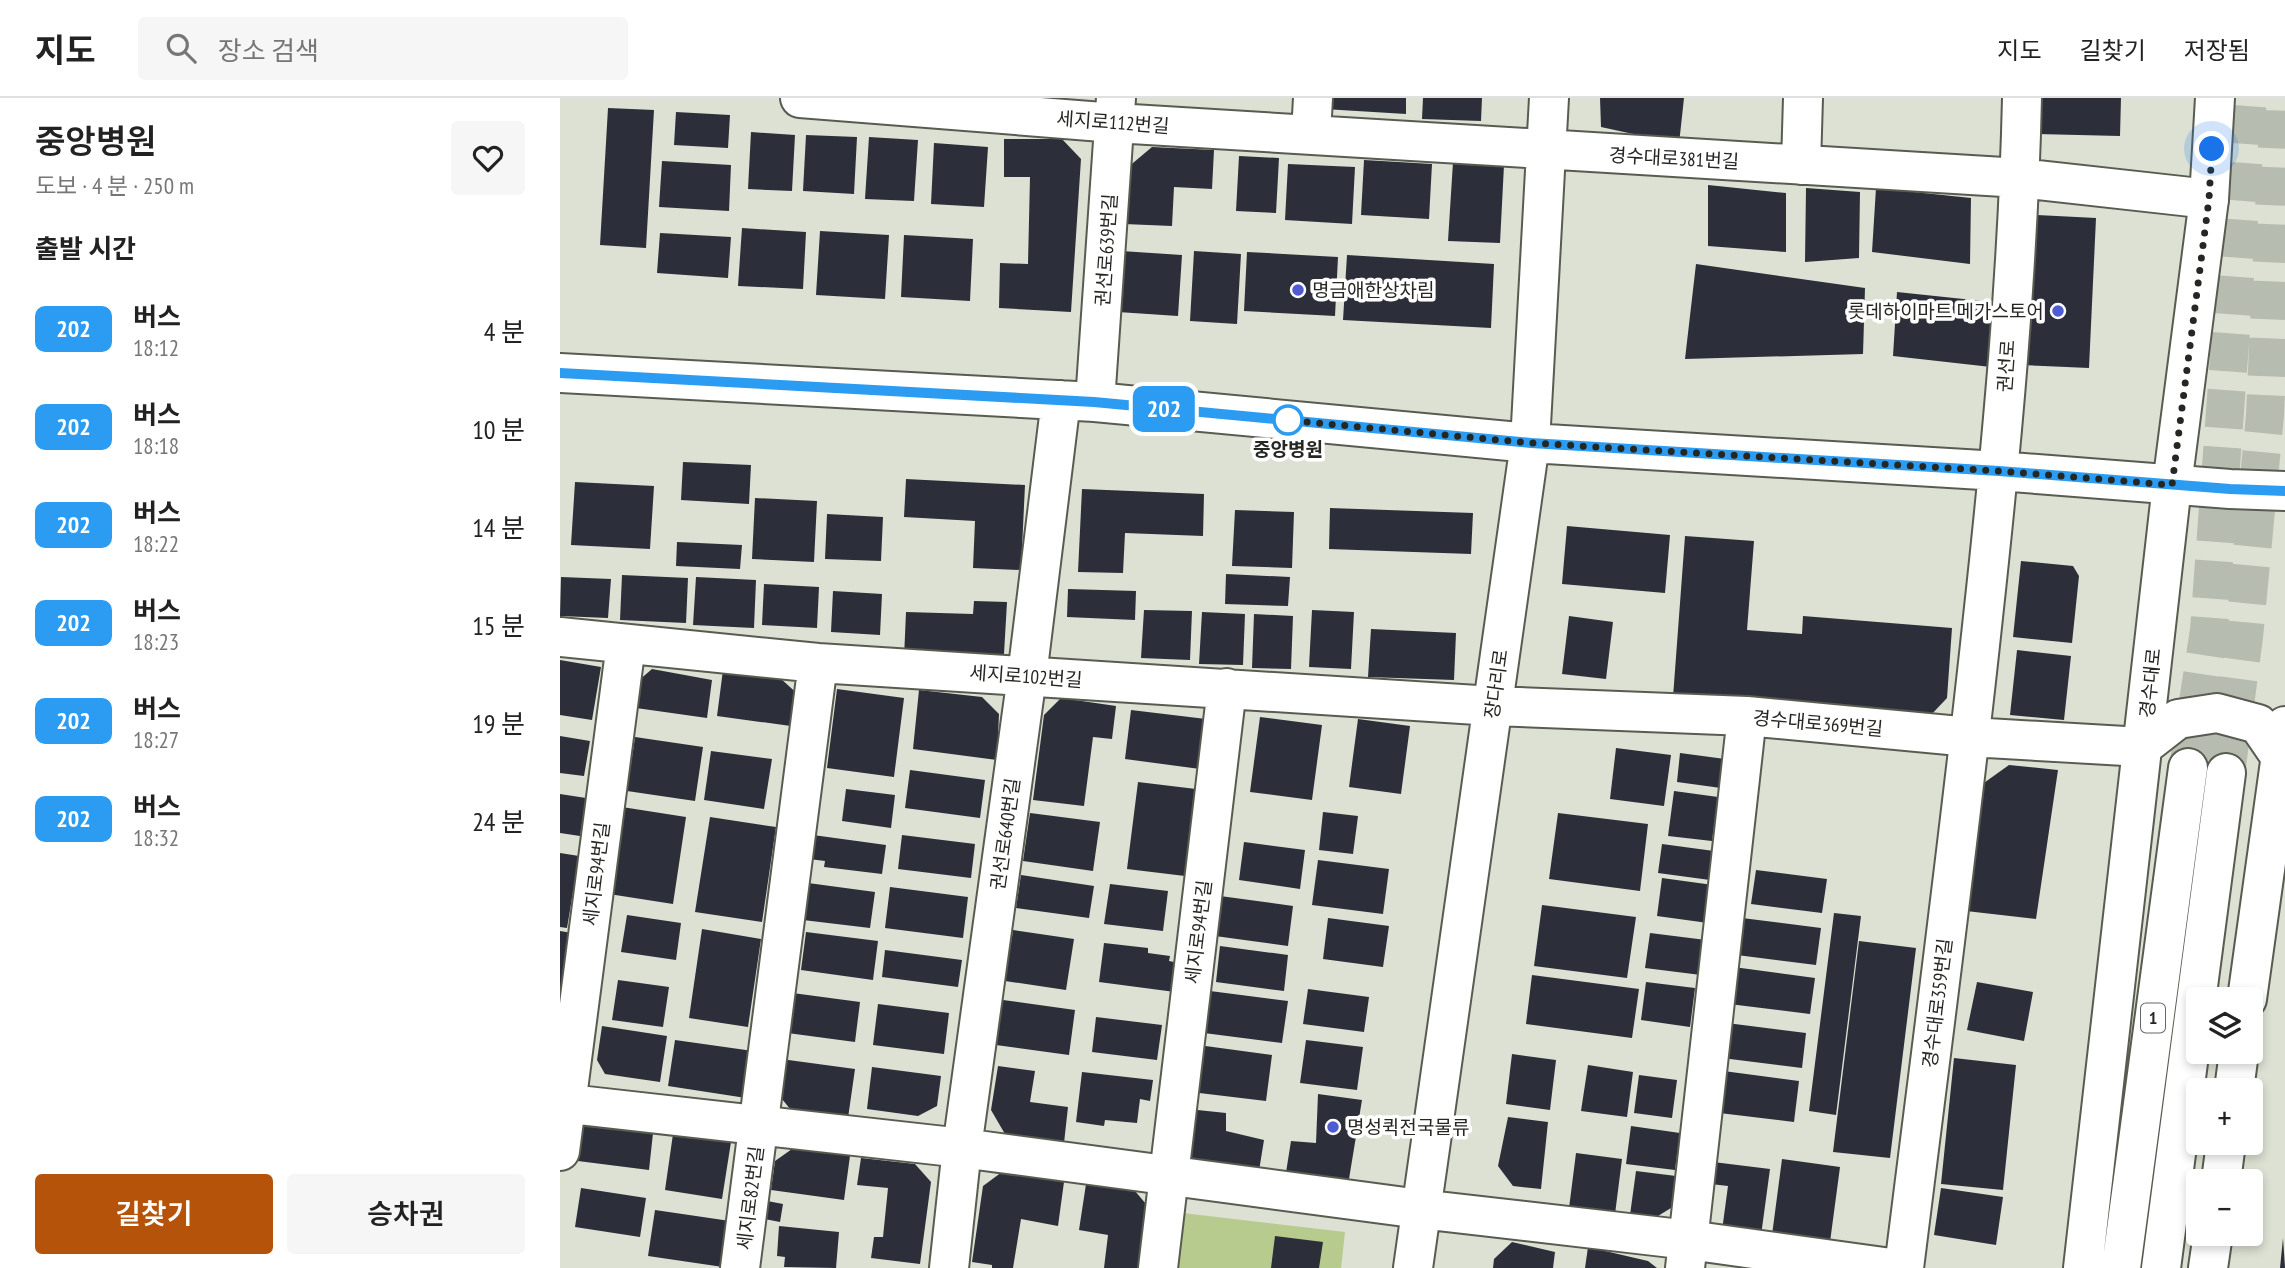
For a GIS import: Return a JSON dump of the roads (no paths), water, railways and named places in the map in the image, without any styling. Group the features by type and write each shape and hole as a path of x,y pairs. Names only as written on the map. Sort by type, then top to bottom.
{"street":[{"name":"세지로112번길","path":"800,98 1312,116 1546,150"},
{"name":"장다리로","path":"1413,1268 1531,443 1549,98"},
{"path":"1801,165 1802,98"},
{"path":"2020,178 2022,98"},
{"name":"경수대로","path":"2084,1268 2172,485 2209,199 2215,98"},
{"name":"권선로639번길","path":"1077,401 1115,111"},
{"name":"경수대로381번길","path":"1546,150 2020,178 2209,199"},
{"name":"권선로","path":"1970,737 1999,471 2020,178"},
{"path":"560,373 1077,401 1531,443 2285,491"},
{"name":"권선로640번길","path":"950,1268 962,1148 1027,676 1077,401"},
{"name":"세지로102번길","path":"560,637 818,663 1493,706"},
{"name":"세지로94번길","path":"563,1104 626,644"},
{"path":"759,1127 818,663"},
{"name":"세지로94번길","path":"1169,1177 1227,688"},
{"name":"경수대로369번길","path":"1493,706 1747,716 1970,737 2142,747"},
{"path":"2142,747 2178,719 2217,713 2258,724 2283,743 2280,811 2249,987"},
{"path":"1687,1254 1747,716"},
{"name":"경수대로359번길","path":"1905,1268 1970,737"},
{"name":"1","path":"2121,1268 2188,768"},
{"name":"1","path":"2161,1268 2225,773"},
{"path":"560,1151 563,1104 962,1148 1362,1200 1687,1254 1891,1268"},
{"name":"세지로82번길","path":"740,1268 759,1127"},
{"path":"1158,1268 1169,1177"},
{"path":"2208,1268 2211,1246"}],"tunnel":[{"path":"2188,768 2209,630 2248,98"},
{"path":"2226,773 2244,637 2265,415 2279,98"}],"place":[{"name":"명금애한상차림","path":"1298,290"},
{"name":"롯데하이마트 메가스토어","path":"2058,311"},
{"name":"중앙병원","path":"1288,420"},
{"name":"명성퀵전국물류","path":"1333,1127"}]}
